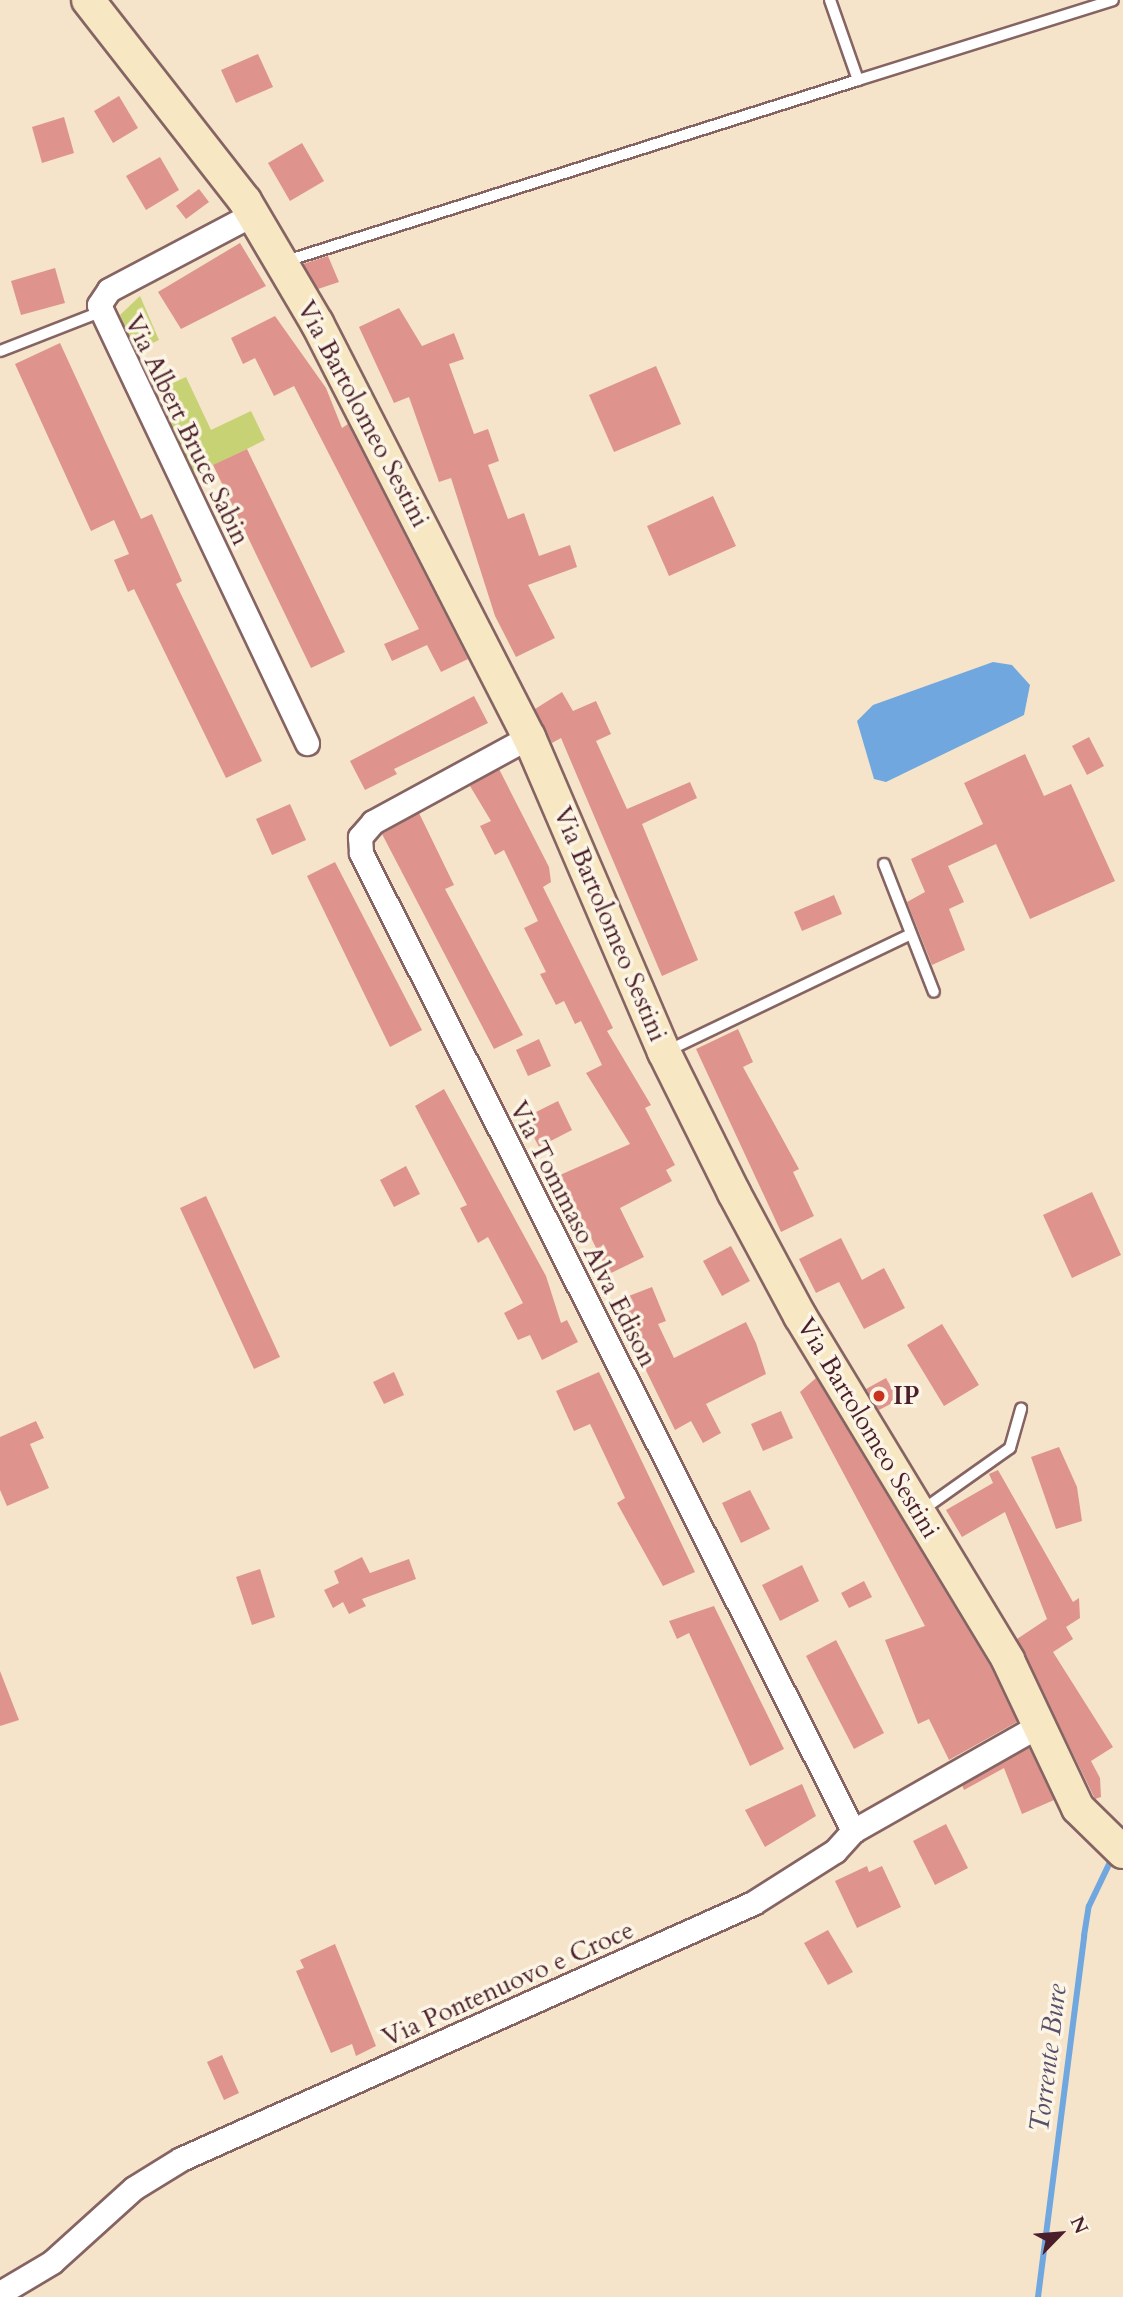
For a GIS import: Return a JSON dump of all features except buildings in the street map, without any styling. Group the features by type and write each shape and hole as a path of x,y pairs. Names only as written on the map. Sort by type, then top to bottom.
{"main road":[{"name":"Via Bartolomeo Sestini","path":"88,0 253,214 283,262 529,737 664,1052 800,1316 919,1512 1041,1724 1083,1815 1123,1852"}],"street":[{"name":"Via Albert Bruce Sabin","path":"253,214 109,290 100,299 100,312 307,743"},
{"name":"Via Tommaso Alva Edison","path":"529,737 373,822 360,837 361,853 853,1831"},
{"name":"Via Pontenuovo e Croce","path":"0,2293 52,2262 134,2188 181,2159 752,1903 835,1851 853,1831 1041,1724"}],"lane":[{"path":"830,0 858,80"},
{"path":"283,262 1113,0"},
{"path":"0,351 100,312"},
{"path":"884,863 909,935 934,992"},
{"path":"664,1052 909,935"},
{"path":"919,1512 1010,1448 1021,1409"}],"green space":[{"path":"140,296 159,340 133,352 120,315"},
{"path":"186,377 211,430 251,411 265,440 191,476 158,390"}],"water":[{"path":"993,662 1012,665 1030,685 1024,715 886,782 874,779 857,721 873,705"}],"waterway":[{"name":"Torrente Bure","path":"1038,2297 1089,1906 1113,1856"}],"place":[{"name":"IP","path":"879,1396"}]}
